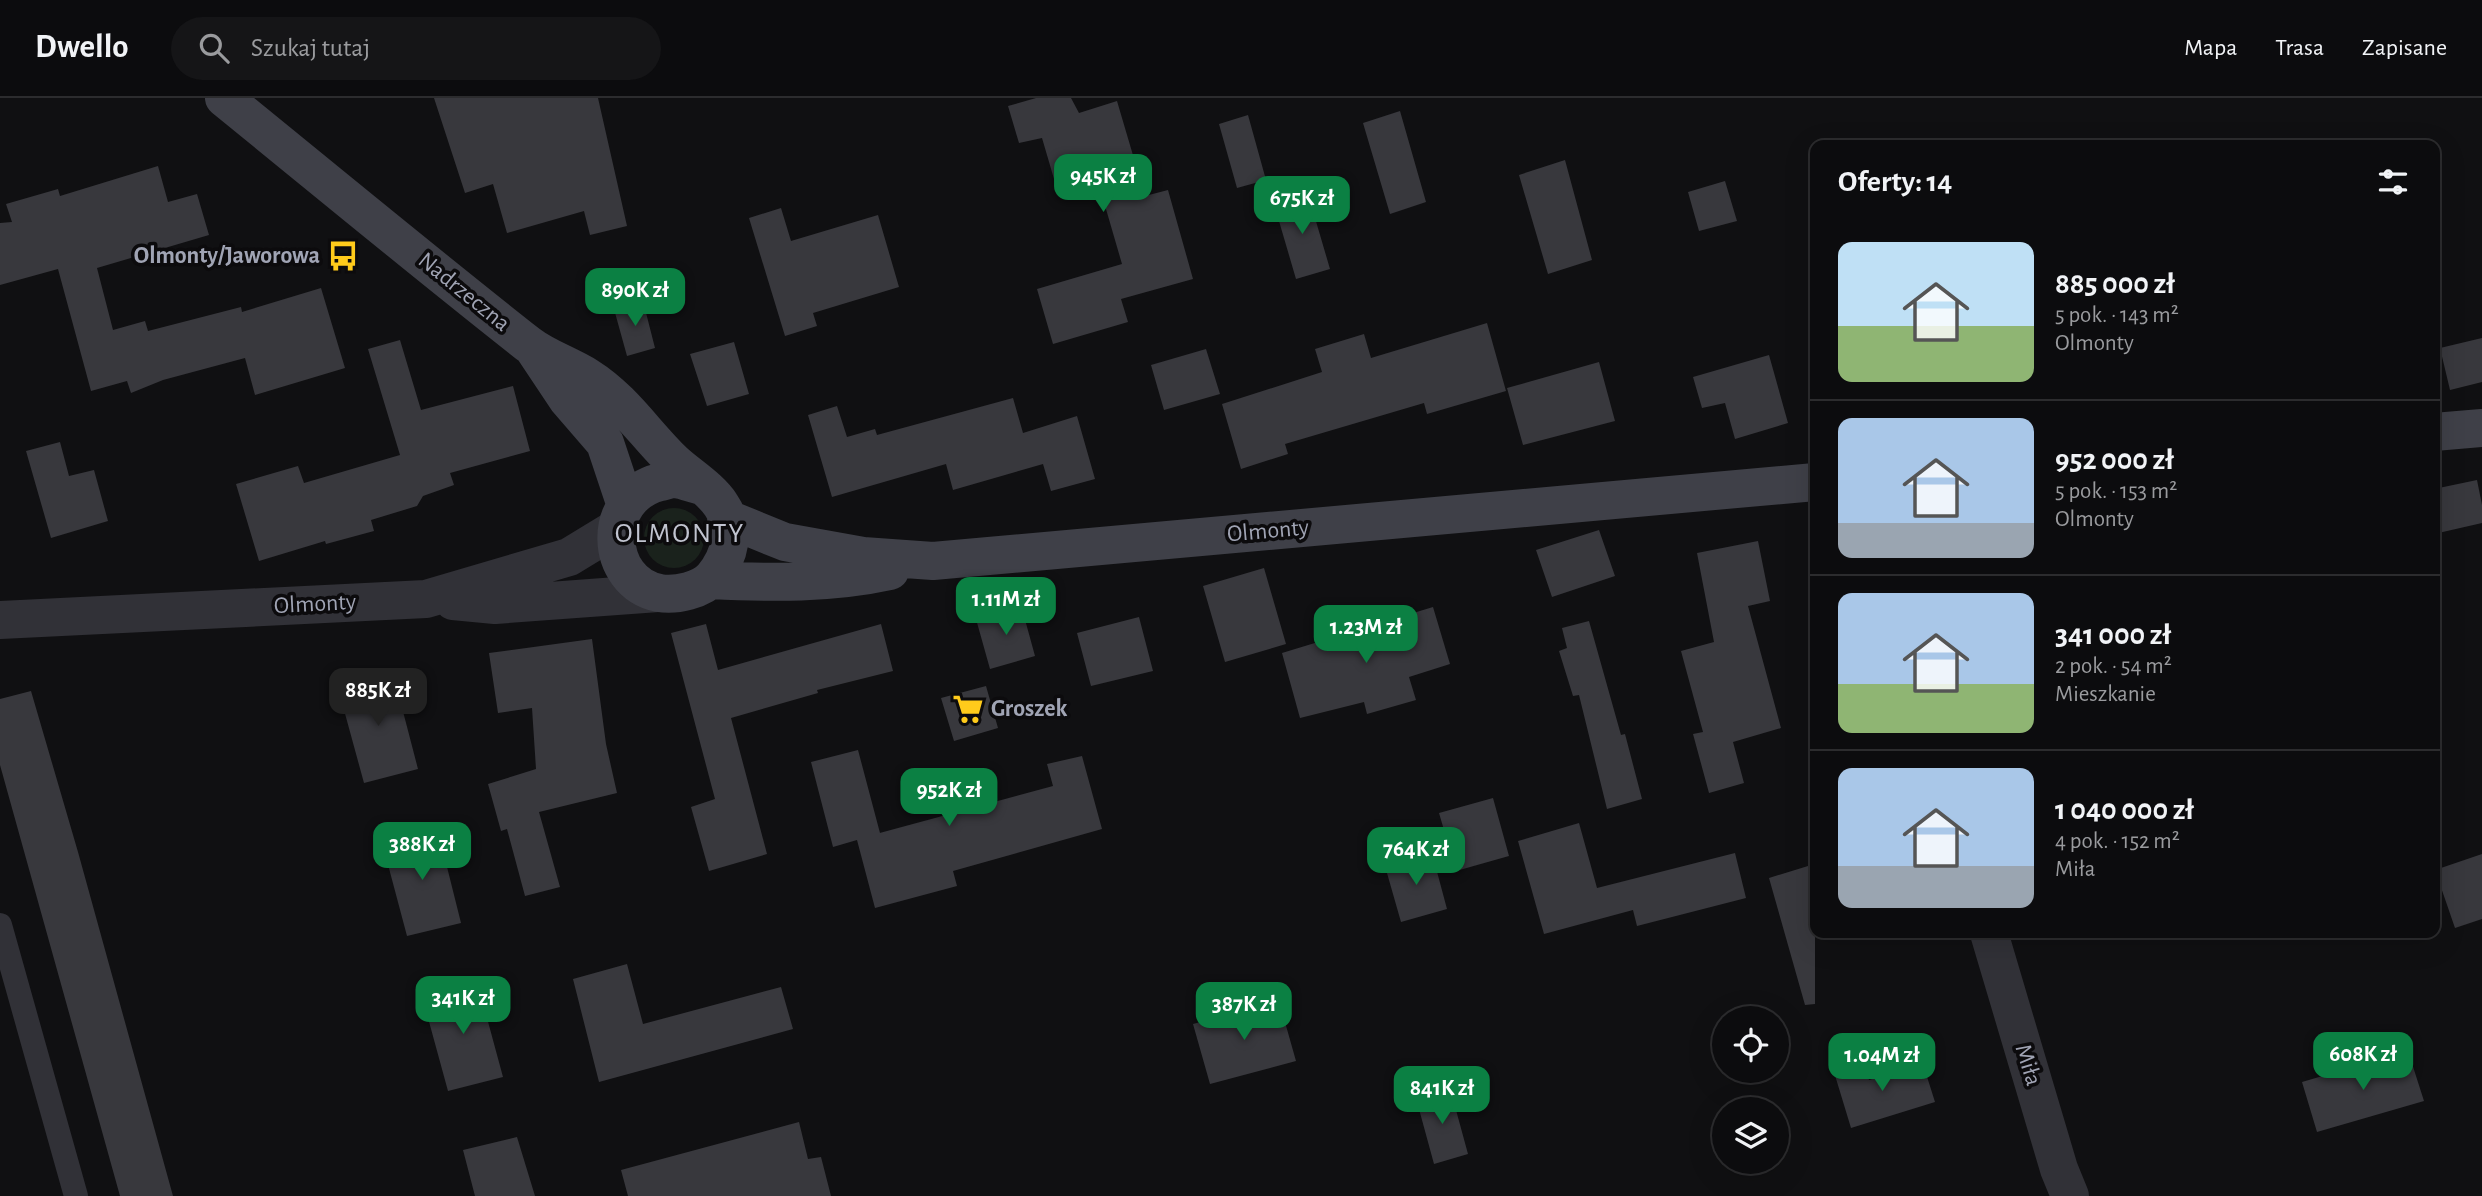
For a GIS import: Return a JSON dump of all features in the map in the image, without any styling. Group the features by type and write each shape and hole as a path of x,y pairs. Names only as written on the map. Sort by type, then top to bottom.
{"street":[{"name":"Nadrzeczna","path":"224,98 531,346 590,378 639,421 671,459 701,486"},
{"path":"531,346 568,399 605,443 620,516 618,556 634,580 658,593"},
{"path":"2440,432 2482,428"},
{"path":"426,599 495,605 687,592 711,580 727,558 731,530 721,505 701,486 674,479 647,485 620,516"},
{"name":"Olmonty","path":"726,519 785,542 863,556 933,561 1810,482"},
{"name":"Olmonty","path":"0,620 426,599 569,557 620,516"},
{"path":"711,580 778,584 862,577 933,561"},
{"name":"Miła","path":"1990,938 2059,1169 2070,1196"}],"lane":[{"path":"0,925 76,1196"}],"shaded area":[{"path":"668,508 680,508 699,521 704,538 702,550 691,563 680,568 668,568 649,555 644,544 644,532 657,513"}],"building":[{"path":"434,98 598,98 627,226 590,235 584,211 507,233 493,184 465,193"},
{"path":"1036,98 1071,98 1079,113 1117,101 1145,196 1168,190 1193,279 1121,299 1128,322 1053,344 1037,289 1122,264 1099,185 1059,196 1042,138 1019,143 1008,106"},
{"path":"1400,111 1426,202 1390,214 1363,123"},
{"path":"1248,115 1266,180 1237,188 1219,124"},
{"path":"1565,160 1592,260 1548,274 1519,175"},
{"path":"158,166 168,202 197,194 209,235 97,268 113,330 145,321 148,331 241,307 242,312 321,288 345,368 255,395 245,358 163,380 131,393 127,381 91,391 58,269 0,285 0,223 12,222 6,204 58,189 60,196"},
{"path":"1725,181 1737,221 1699,231 1688,192"},
{"path":"1308,194 1330,269 1296,279 1274,204"},
{"path":"781,208 791,241 878,215 899,287 813,313 817,326 785,336 749,218"},
{"path":"643,301 655,348 627,356 614,309"},
{"path":"1487,323 1506,391 1427,414 1424,403 1285,444 1288,454 1241,469 1222,404 1322,372 1315,349 1364,334 1371,358"},
{"path":"2482,338 2482,382 2450,390 2440,348"},
{"path":"400,340 421,410 513,386 530,451 450,473 454,485 423,496 417,506 371,520 374,531 326,544 325,541 259,561 236,484 298,466 304,483 400,455 368,349"},
{"path":"734,342 749,394 707,406 690,354"},
{"path":"1206,349 1220,394 1164,410 1151,365"},
{"path":"1769,355 1788,423 1735,439 1725,403 1702,408 1693,377"},
{"path":"1599,362 1615,421 1523,445 1507,388"},
{"path":"1013,398 1023,433 1077,416 1095,479 1051,491 1043,464 953,490 946,464 832,497 808,415 837,406 847,437 875,429 877,435"},
{"path":"60,442 69,476 94,470 108,521 51,538 26,451"},
{"path":"2477,480 2482,523 2440,533 2440,488"},
{"path":"1599,530 1615,576 1552,597 1536,550"},
{"path":"1758,541 1770,601 1748,606 1781,728 1733,742 1744,783 1709,793 1693,734 1703,732 1681,651 1714,642 1697,553"},
{"path":"1264,568 1286,644 1225,662 1203,586"},
{"path":"1021,605 1035,656 990,669 976,619"},
{"path":"1433,607 1450,664 1409,677 1416,700 1367,714 1364,702 1300,718 1282,653"},
{"path":"1139,617 1153,671 1091,686 1077,633"},
{"path":"1589,621 1621,735 1625,734 1642,799 1607,809 1579,695 1573,696 1559,651 1567,648 1562,628"},
{"path":"706,624 718,670 881,624 893,671 817,690 818,693 731,718 767,854 709,871 691,807 715,799 671,633"},
{"path":"592,639 606,744 617,793 539,812 560,887 525,896 507,829 501,831 488,784 536,769 532,708 498,713 489,653"},
{"path":"393,673 418,769 364,783 338,688"},
{"name":"Groszek","path":"986,686 998,728 954,741 941,698"},
{"path":"31,691 173,1196 120,1196 0,765 0,699"},
{"path":"858,750 880,833 1053,786 1047,764 1082,756 1102,829 953,871 957,886 875,908 857,840 833,847 811,762"},
{"path":"1493,798 1509,856 1456,871 1439,813"},
{"path":"1579,823 1597,888 1735,853 1746,898 1637,926 1633,910 1544,934 1518,841"},
{"path":"437,827 461,923 407,936 382,842"},
{"path":"1432,853 1447,909 1401,922 1385,866"},
{"path":"2482,854 2482,919 2455,928 2440,884 2440,868"},
{"path":"1808,866 1810,938 1815,938 1815,1004 1805,1005 1769,878"},
{"path":"627,964 643,1024 781,987 793,1029 599,1082 573,979"},
{"path":"477,981 503,1077 448,1091 422,996"},
{"path":"1279,1001 1296,1061 1210,1084 1193,1024"},
{"path":"2408,1051 2424,1101 2317,1132 2302,1082"},
{"path":"1864,1063 1869,1080 1923,1064 1935,1102 1851,1128 1834,1072"},
{"path":"1450,1088 1468,1154 1434,1164 1416,1098"},
{"path":"799,1122 808,1159 821,1157 831,1196 628,1196 621,1170"},
{"path":"517,1137 535,1196 475,1196 463,1150"}],"place":[{"name":"Olmonty/Jaworowa","path":"343,256"},
{"name":"Groszek","path":"968,709"}],"district":[{"name":"OLMONTY","path":"680,534"}]}
